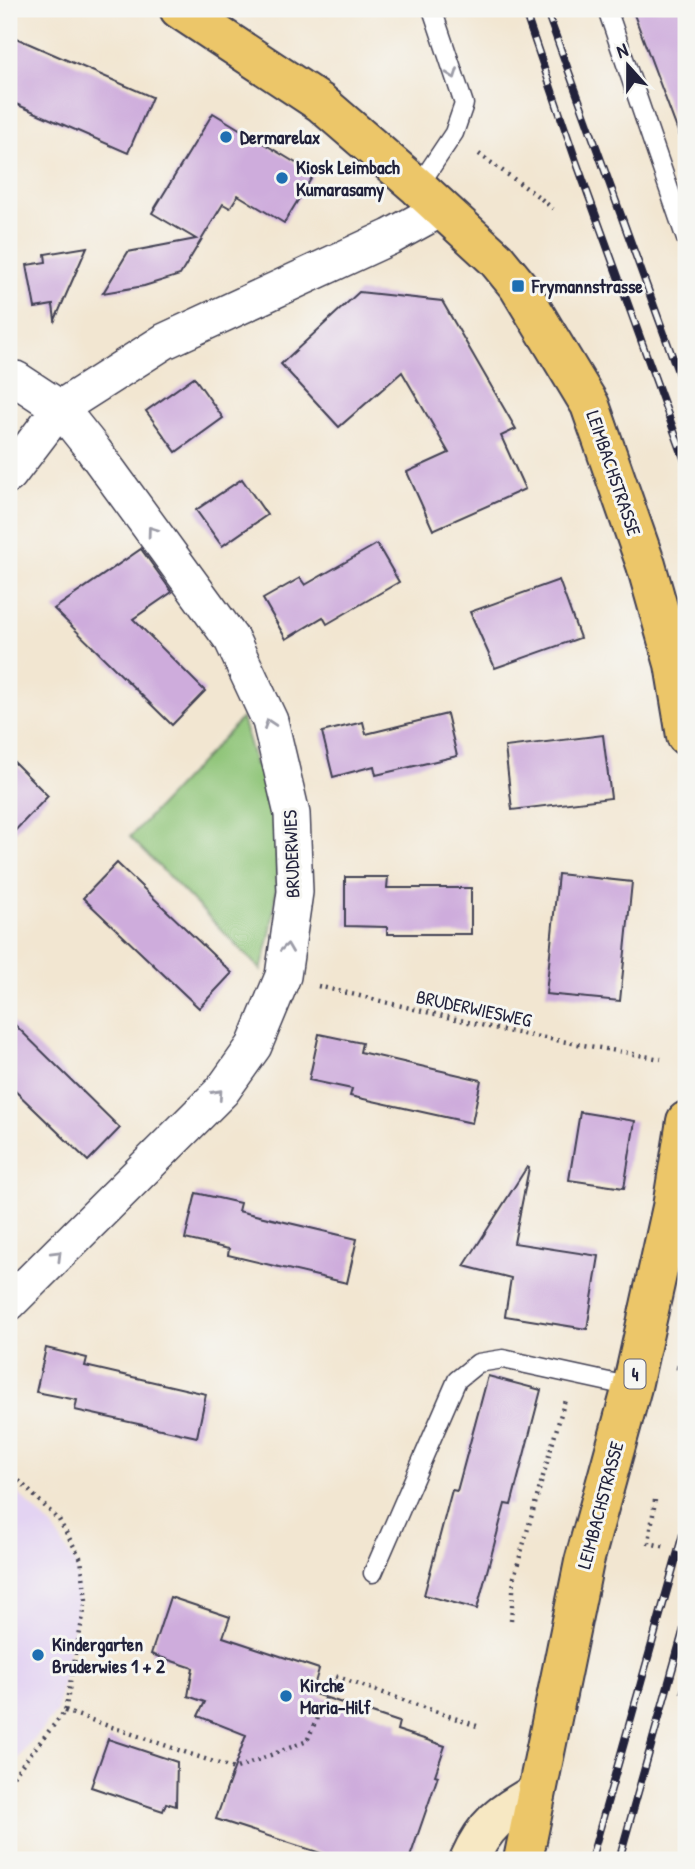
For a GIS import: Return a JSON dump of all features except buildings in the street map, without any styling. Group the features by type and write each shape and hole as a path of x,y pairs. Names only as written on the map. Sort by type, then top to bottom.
{"main road":[{"name":"LEIMBACHSTRASSE","path":"179,9 321,103 496,259 517,286 590,405 646,565 674,664 686,736"},
{"name":"LEIMBACHSTRASSE","path":"536,1793 584,1562 632,1387 673,1207 686,1121"},
{"name":"4","path":"523,1860 536,1793"}],"street":[{"path":"9,475 60,408 165,341 390,237 429,198"},
{"path":"9,379 16,379 60,408"},
{"name":"BRUDERWIES","path":"9,1303 222,1091 254,1046 283,976 295,892 292,814 270,721 232,640 60,408"},
{"path":"469,1860 483,1833 501,1814 536,1793"}],"lane":[{"path":"429,198 464,104 432,9"},
{"path":"607,9 686,239"},
{"path":"373,1573 457,1380 478,1363 503,1359 632,1387"}],"path":[{"path":"479,154 553,209"},
{"name":"BRUDERWIESWEG","path":"283,976 506,1031 661,1059"},
{"path":"675,1367 686,1369"},
{"path":"511,1620 514,1577 565,1399"},
{"path":"9,1471 60,1520 81,1559 86,1600 65,1711 9,1781"},
{"path":"655,1500 649,1543 666,1547"},
{"path":"65,1711 234,1769 307,1741 335,1676 477,1726"}],"shaded area":[{"name":"Kindergarten Bruderwies 1 + 2","path":"9,1484 53,1528 76,1565 79,1599 57,1711 9,1770"}],"green space":[{"path":"242,718 255,765 264,763 273,802 277,842 275,903 261,970 130,837"}],"railway":[{"path":"524,9 686,464"},
{"path":"546,9 686,394"},
{"path":"591,1860 686,1523"},
{"path":"619,1860 686,1621"}],"place":[{"name":"Dermarelax","path":"226,137"},
{"name":"Kiosk Leimbach Kumarasamy","path":"282,178"},
{"name":"Frymannstrasse","path":"518,286"},
{"name":"Kindergarten Bruderwies 1 + 2","path":"38,1655"},
{"name":"Kirche Maria-Hilf","path":"286,1696"}]}
